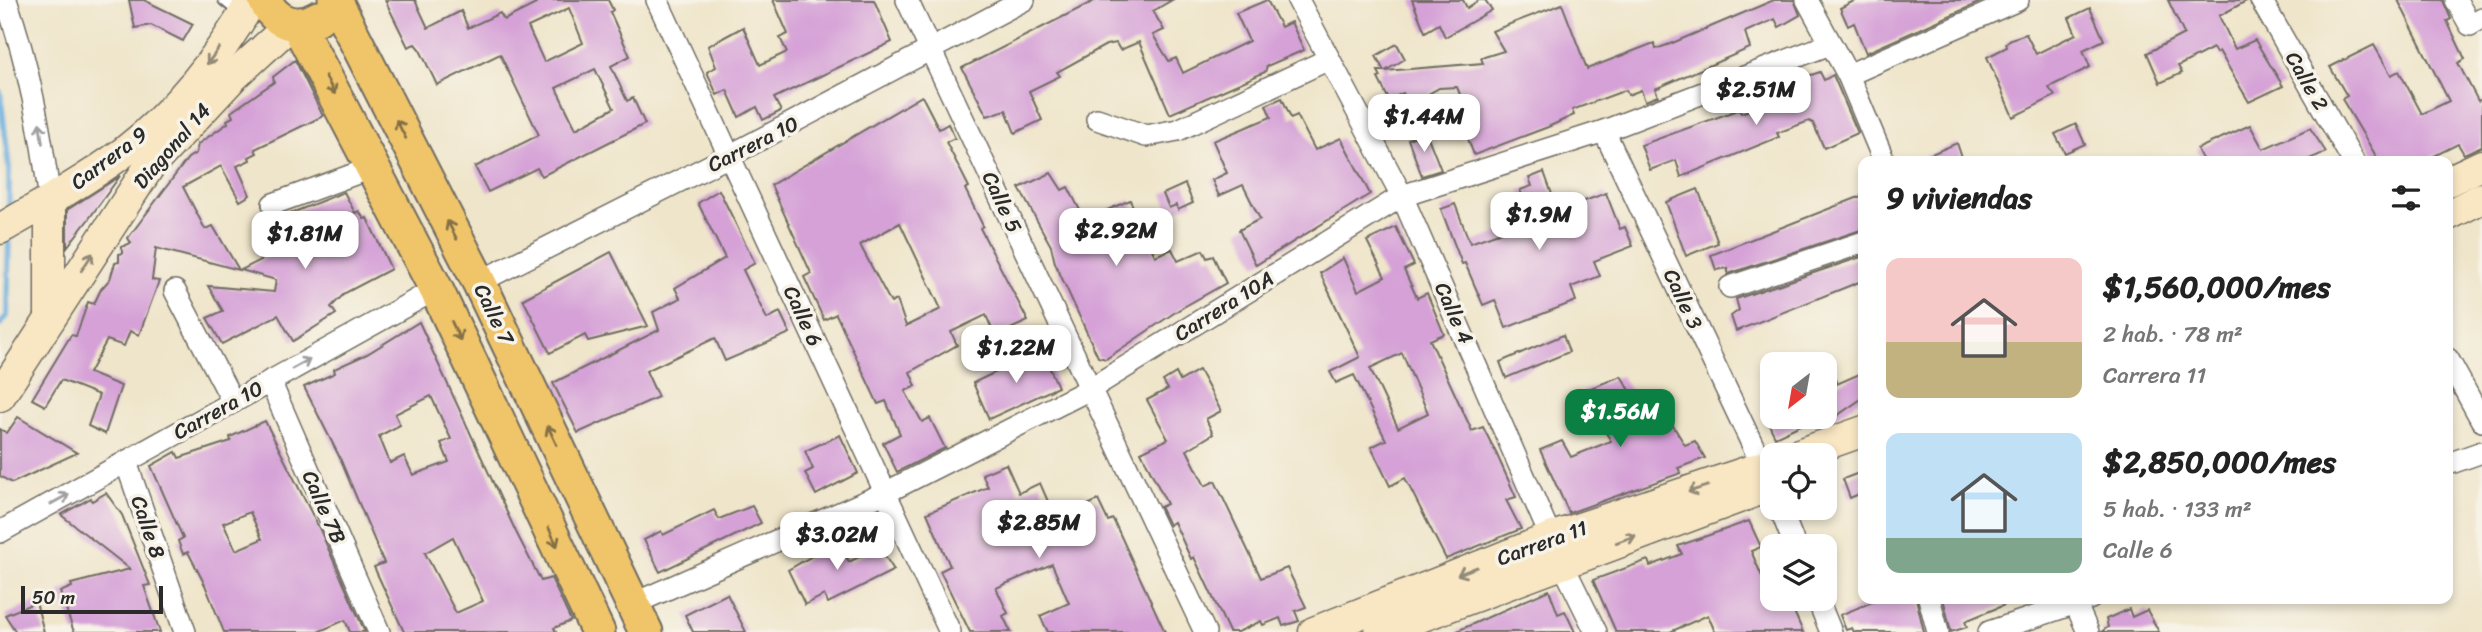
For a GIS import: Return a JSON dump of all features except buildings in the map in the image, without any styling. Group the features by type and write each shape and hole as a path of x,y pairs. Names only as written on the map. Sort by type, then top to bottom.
{"main road":[{"path":"294,24 321,16 333,0"},
{"name":"Calle 7","path":"333,0 479,282 640,618"},
{"name":"Calle 7","path":"246,4 294,24 374,167 436,289 590,630"}],"street":[{"path":"6,0 22,46 40,123 42,205 50,320"},
{"name":"Calle 6","path":"657,0 950,632"},
{"name":"Calle 5","path":"907,0 1205,632"},
{"name":"Carrera 10","path":"479,282 729,156 1024,0"},
{"name":"Calle 4","path":"1298,0 1402,196 1596,632"},
{"path":"1807,0 1848,75 1882,156"},
{"path":"1848,75 2018,0"},
{"name":"Calle 2","path":"2261,0 2350,156"},
{"path":"2456,0 2476,22"},
{"name":"Carrera 9","path":"0,229 125,151 190,88 246,4"},
{"name":"Diagonal 14","path":"0,396 149,167 232,78 294,24"},
{"name":"Carrera 10A","path":"640,618 1090,389 1402,196 1604,131 1829,44"},
{"path":"1097,119 1146,136 1178,131 1329,59"},
{"name":"Calle 3","path":"1604,131 1760,458"},
{"path":"2453,179 2482,165"},
{"path":"273,204 374,167"},
{"path":"2453,212 2482,198"},
{"path":"1730,287 1858,244"},
{"name":"Carrera 10","path":"0,532 436,289"},
{"path":"175,291 233,402"},
{"path":"2453,368 2482,421"},
{"name":"Calle 7B","path":"270,381 379,632"},
{"path":"1830,443 1858,433"},
{"path":"2453,462 2482,452"},
{"path":"1837,462 1858,454"},
{"name":"Calle 8","path":"126,462 185,632"},
{"name":"Carrera 11","path":"1314,632 1558,550 1760,487"},
{"name":"Carrera 11","path":"1380,632 1558,550"},
{"path":"1931,604 1938,632"},
{"path":"1989,632 2069,604"},
{"path":"2081,604 2088,632"},
{"path":"1822,611 1831,632"}],"waterway":[{"path":"0,92 9,168 9,212"},
{"path":"0,325 7,316 9,233"}]}
